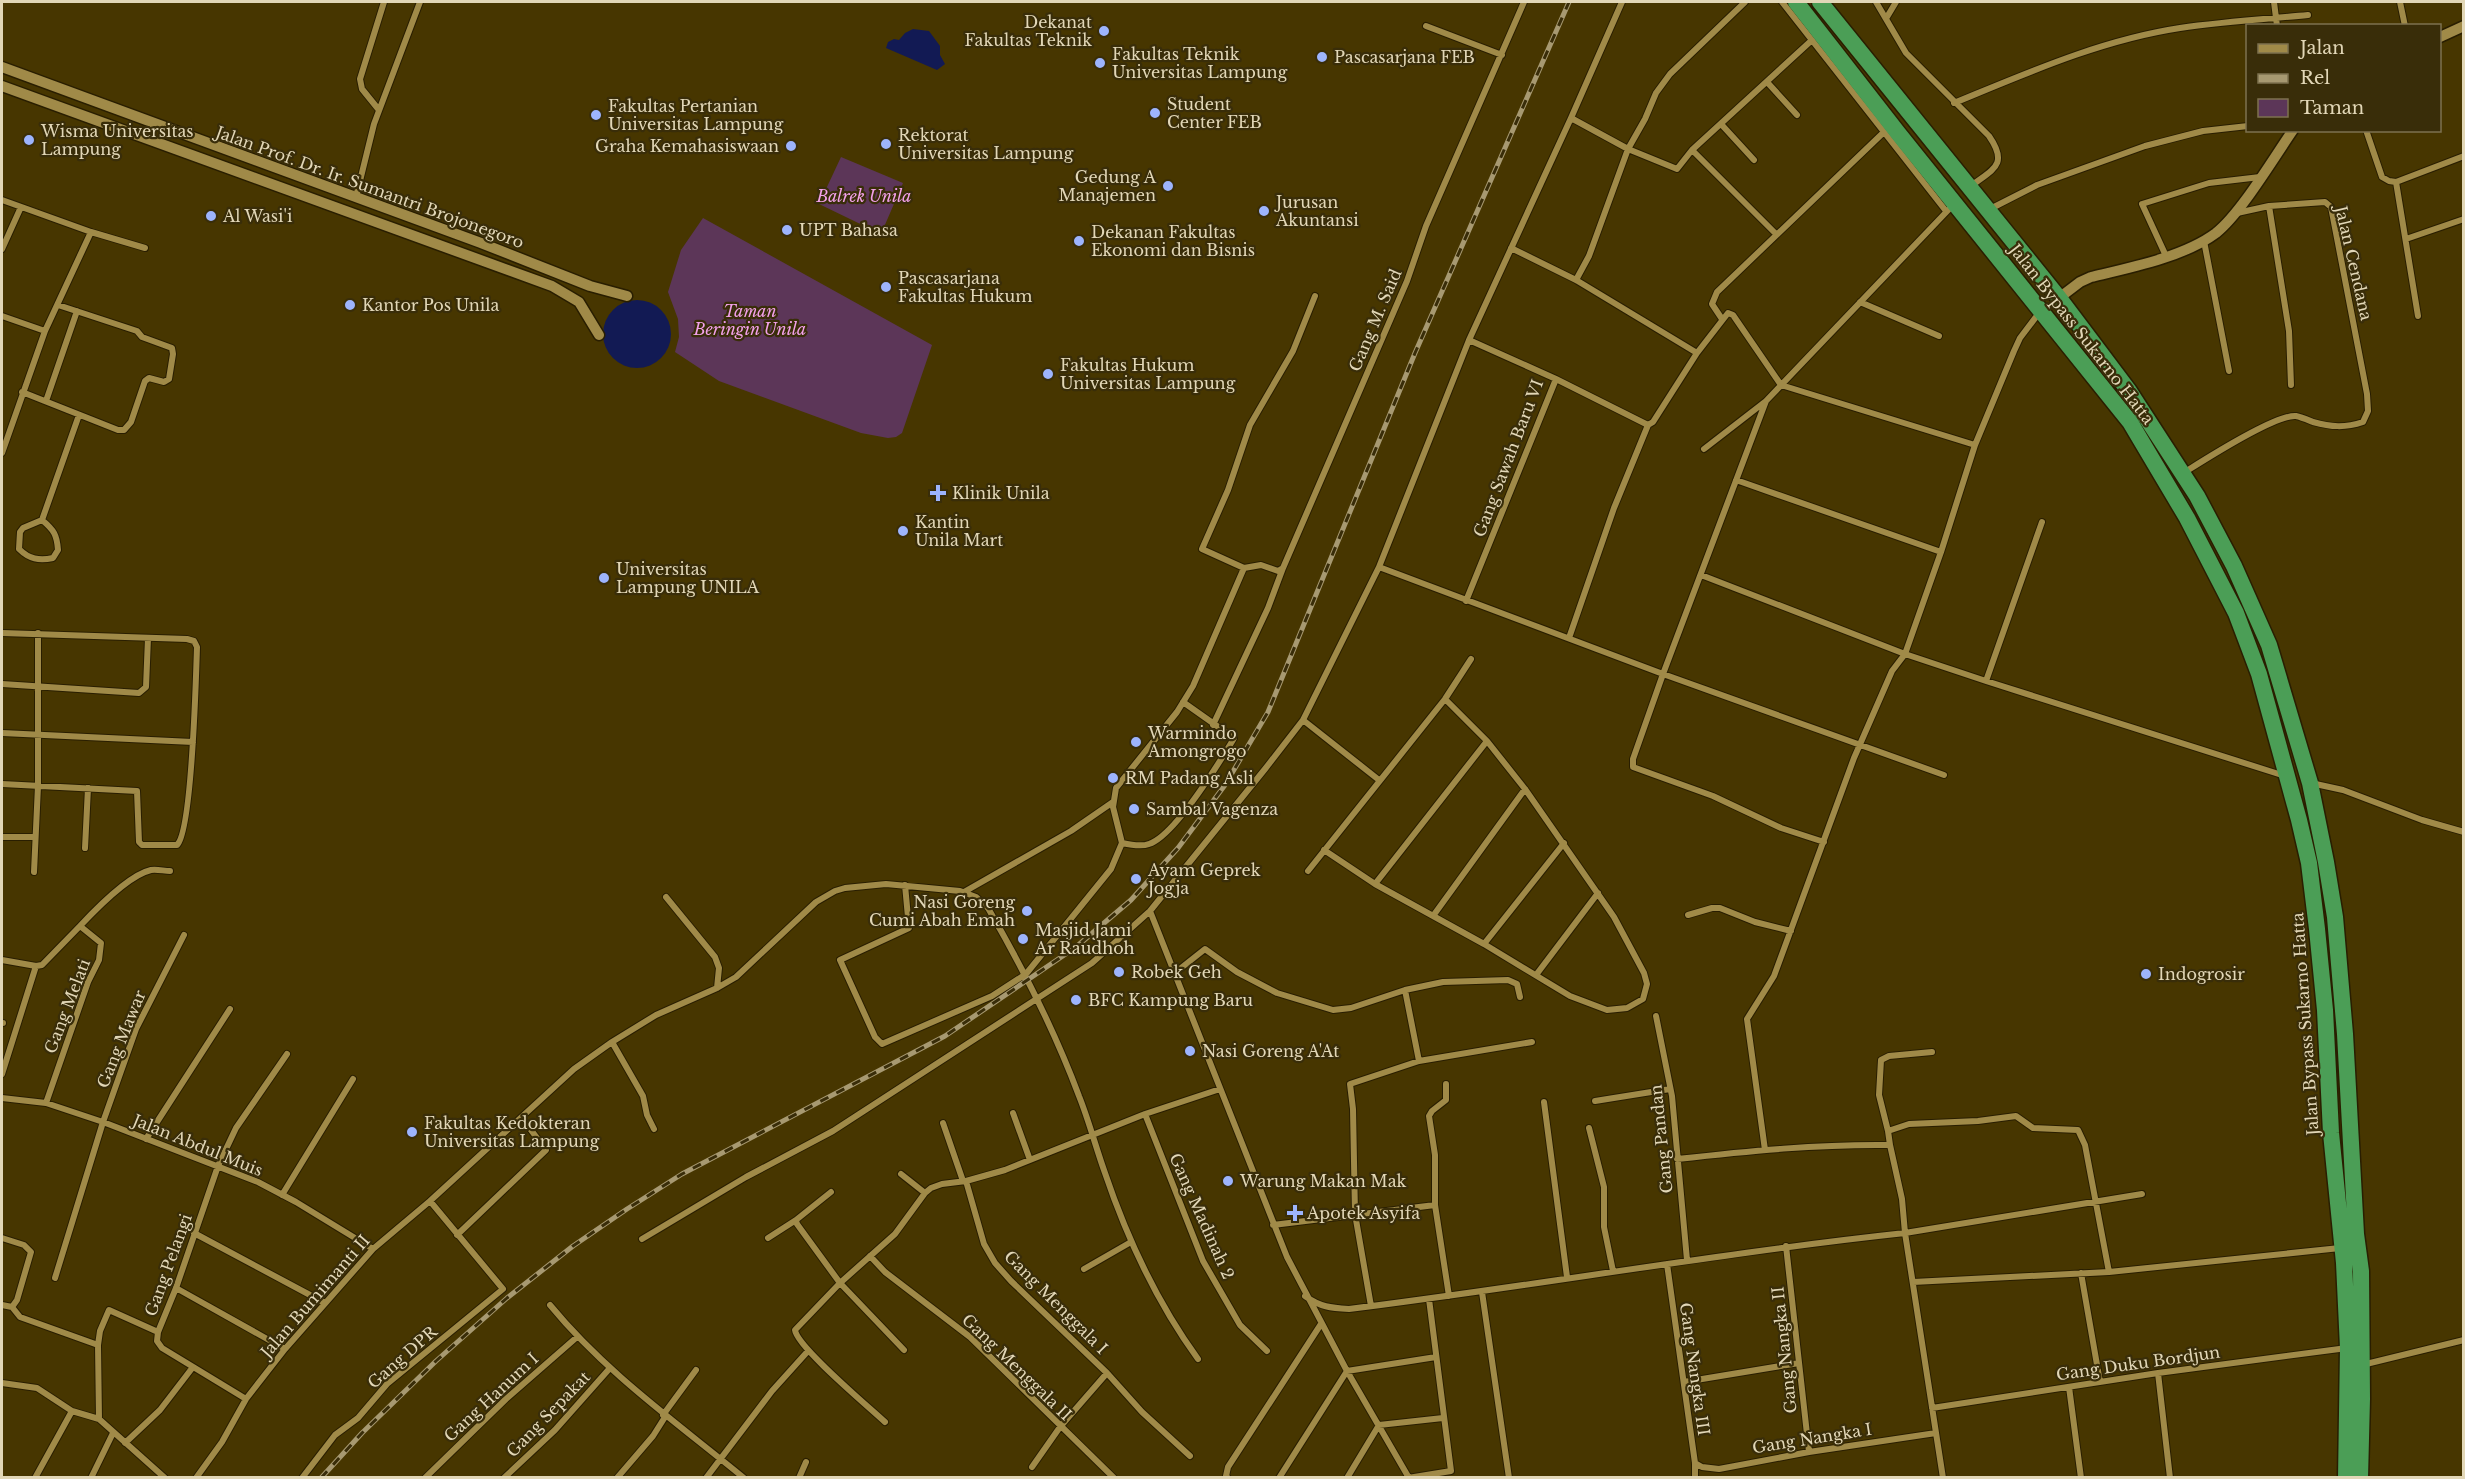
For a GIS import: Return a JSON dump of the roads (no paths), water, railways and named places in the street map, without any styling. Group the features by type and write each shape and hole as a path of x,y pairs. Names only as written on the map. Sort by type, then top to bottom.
{"highway":[{"name":"Jalan Bypass Sukarno Hatta","path":"1796,2 1898,133 1951,207 2041,310 2130,422 2180,506 2236,614 2259,674 2289,777 2309,863 2316,918 2325,1010 2331,1133 2343,1247 2348,1348 2346,1478"},
{"name":"Jalan Bypass Sukarno Hatta","path":"1820,2 1971,187 2129,391 2197,496 2234,566 2269,645 2310,783 2335,917 2350,1104 2356,1234 2361,1271 2360,1478"},
{"path":"2180,506 2197,496"},
{"path":"2330,1105 2350,1104"},
{"path":"2331,1133 2351,1131"}],"street":[{"path":"379,110 362,89 360,79 384,2"},
{"path":"356,198 379,110 420,2"},
{"name":"Gang M. Said","path":"1213,725 1268,608 1407,280 1426,226 1524,2"},
{"path":"642,1239 746,1177 833,1131 1092,963 1150,911 1303,720 1379,567 1469,340 1622,2"},
{"path":"1576,280 1589,256 1628,149 1656,93 1670,74 1745,2"},
{"path":"1704,449 1766,401 1951,207 1884,132 1782,2"},
{"path":"1876,2 1887,17 1897,40 1906,53 1989,136 1999,155 1996,167 1971,187"},
{"path":"1887,17 1896,2"},
{"path":"2274,2 2276,24"},
{"path":"2400,2 2405,24"},
{"path":"1954,103 2040,67 2112,44 2178,28 2308,15"},
{"path":"1426,26 1502,55"},
{"path":"2441,36 2463,26"},
{"path":"1571,118 1628,149 1677,169 1692,150 1812,40"},
{"name":"Jalan Prof. Dr. Ir. Sumantri Brojonegoro","path":"2,67 481,243 591,286 627,296"},
{"path":"1767,82 1797,115"},
{"name":"Jalan Prof. Dr. Ir. Sumantri Brojonegoro","path":"2,86 552,286 579,302 599,334"},
{"path":"1721,124 1754,160"},
{"path":"1989,210 2037,185 2145,146 2203,131 2246,126"},
{"path":"1722,319 1714,309 1712,299 1717,292 1884,132"},
{"path":"2059,298 2080,282 2091,277 2166,256 2204,241 2217,232 2234,214 2292,132"},
{"path":"2367,132 2382,177 2389,181 2396,182 2463,156"},
{"path":"182,152 188,136"},
{"path":"1692,150 1776,234"},
{"path":"2166,256 2142,204 2209,183 2260,177"},
{"path":"2396,182 2418,316"},
{"path":"2,200 90,232 145,248"},
{"name":"Jalan Cendana","path":"2184,473 2277,421 2294,416 2336,427 2348,427 2363,422 2368,411 2367,394 2331,207 2325,202 2270,206 2234,214"},
{"path":"2270,206 2289,331 2291,385"},
{"path":"2,249 21,207"},
{"path":"2406,239 2463,219"},
{"path":"2,453 4,438 45,331 90,232"},
{"path":"2204,241 2229,371"},
{"path":"1511,248 1576,280 1697,353"},
{"path":"1283,568 1278,571 1261,565 1244,568 1202,549 1228,490 1250,424 1293,351 1315,296"},
{"path":"1860,302 1939,336"},
{"path":"22,393 118,430 124,430 131,422 145,381 149,378 164,382 169,379 174,354 172,348 142,337 137,331 58,305"},
{"path":"1765,1149 1747,1019 1774,976 1861,745 1892,671 1905,654 1975,445 2020,338 2041,310"},
{"path":"46,401 77,311"},
{"path":"1569,638 1614,508 1648,425 1653,422 1697,353 1728,313 1733,315 1781,385 1975,445"},
{"path":"2,316 45,331"},
{"name":"Gang Sawah Baru VI","path":"1466,601 1556,379 1469,340"},
{"path":"1556,379 1648,425"},
{"path":"1766,401 1632,759 1633,767 1713,796 1781,828 1824,842"},
{"path":"42,520 54,530 57,536 58,550 53,558 31,557 19,549 19,539 23,528 42,520 79,415"},
{"path":"1736,480 1941,552"},
{"path":"1986,681 2042,522"},
{"path":"1379,567 1663,674 1944,775"},
{"path":"905,885 909,928 840,960 879,1043 889,1042 966,1007 1008,987 1026,974 1111,869 1122,843 1113,802 1116,788 1193,686 1244,568"},
{"path":"1701,575 1905,654 2289,777"},
{"path":"2,633 188,639 194,641 197,647 193,742 186,816 181,842 177,846 139,842 137,791 2,784"},
{"path":"34,872 39,735 38,633"},
{"path":"2,684 142,692 146,687 148,638"},
{"path":"1308,871 1445,699 1471,659"},
{"path":"1324,850 1375,884 1484,944 1570,996 1607,1010 1628,1008 1643,999 1647,984 1644,973 1614,917 1525,789 1487,741 1445,699"},
{"path":"1122,843 1147,845 1167,831 1202,789 1234,738 1183,702"},
{"path":"1303,720 1379,780"},
{"path":"2,733 193,742"},
{"path":"1375,884 1487,741"},
{"path":"2310,783 2343,790 2422,820 2463,832"},
{"path":"85,848 88,788"},
{"path":"1433,916 1525,789"},
{"path":"964,892 1071,831 1113,802"},
{"path":"2,838 35,837"},
{"path":"1484,944 1564,843"},
{"name":"Gang Melati","path":"36,966 42,965 112,894 151,870 170,871"},
{"name":"Jalan Bumimanti II","path":"197,1477 222,1442 246,1399 285,1349 373,1249 430,1201 574,1069 656,1015 736,977 816,902 835,891 858,886 886,884 964,892"},
{"path":"964,892 976,897 988,908 1038,997 1079,1096 1131,1242 1179,1333 1198,1359"},
{"path":"1536,975 1598,893"},
{"path":"666,897 715,957 719,968 717,988"},
{"path":"1688,915 1720,908 1755,922 1791,931"},
{"path":"1150,911 1274,1225 1305,1296 1408,1477 1452,1474 1429,1299"},
{"name":"Gang Melati","path":"46,1104 102,948 95,937 80,926"},
{"name":"Gang Mawar","path":"55,1278 103,1122 136,1029 184,935"},
{"path":"1176,972 1205,949 1237,972 1277,993 1334,1010 1351,1008 1404,990 1443,982 1508,980 1517,984 1520,997"},
{"path":"2,960 36,966 2,1074"},
{"path":"1404,990 1419,1061"},
{"path":"146,1139 230,1010"},
{"name":"Gang Pandan","path":"1656,1017 1670,1089 1687,1260"},
{"path":"612,1042 644,1096 647,1115 654,1129"},
{"path":"1371,1306 1355,1214 1353,1109 1350,1084 1419,1061 1532,1042"},
{"path":"1932,1052 1889,1056 1881,1060 1879,1095 1901,1193 1905,1233 1943,1478"},
{"name":"Gang Pelangi","path":"246,1399 158,1345 158,1332 176,1288 218,1166 236,1128 287,1054"},
{"path":"282,1195 353,1079"},
{"path":"1446,1084 1446,1100 1429,1116 1435,1155 1436,1205 1449,1296"},
{"path":"885,1422 808,1351 795,1334 795,1330 840,1282 895,1234 925,1193 942,1184 964,1181 1030,1160 1145,1114 1220,1089"},
{"path":"1594,1101 1670,1089"},
{"name":"Jalan Abdul Muis","path":"2,1098 46,1104 103,1122 218,1166 282,1195 373,1249"},
{"path":"1544,1102 1567,1277"},
{"path":"1013,1113 1030,1160"},
{"name":"Gang Madinah 2","path":"1145,1114 1203,1261 1240,1325 1267,1351"},
{"path":"1888,1131 1909,1124 1978,1121 2013,1116 2020,1118 2033,1128 2080,1131 2085,1145 2109,1272"},
{"path":"430,1201 457,1235 546,1150 522,1118"},
{"name":"Gang Menggala I","path":"942,1123 984,1244 995,1263 1107,1373 1142,1412 1190,1456"},
{"path":"1589,1128 1604,1187 1604,1227 1613,1271"},
{"path":"1677,1159 1765,1149 1857,1144 1890,1145"},
{"path":"901,1174 925,1193"},
{"path":"768,1238 796,1220 831,1192"},
{"path":"1305,1296 1316,1304 1328,1308 1371,1306 1429,1299 1786,1246 1905,1233 2142,1194"},
{"path":"1274,1225 1436,1205"},
{"path":"796,1220 800,1230 840,1282 904,1350"},
{"path":"194,1233 325,1303"},
{"name":"Gang DPR","path":"302,1478 335,1435 358,1418 387,1384 503,1289 457,1235"},
{"path":"2,1238 24,1245 31,1252 17,1300 12,1307"},
{"path":"1084,1269 1131,1242"},
{"name":"Gang Nangka II","path":"1786,1246 1809,1452"},
{"path":"1913,1282 2109,1272 2343,1247"},
{"name":"Gang Menggala II","path":"870,1256 885,1272 970,1337 1114,1478"},
{"name":"Gang Nangka III","path":"1666,1264 1695,1463 1695,1478"},
{"path":"2081,1273 2100,1382"},
{"path":"176,1288 285,1349"},
{"path":"1482,1292 1509,1478"},
{"path":"2,1305 12,1307 20,1317 98,1345"},
{"path":"550,1305 577,1337 610,1368 664,1416 744,1478"},
{"path":"99,1419 98,1345 100,1331 112,1311 158,1332"},
{"path":"1227,1477 1228,1467 1321,1324"},
{"name":"Gang Hanum I","path":"425,1478 513,1392 577,1337"},
{"path":"2362,1366 2463,1340"},
{"name":"Gang Duku Bordjun","path":"1932,1407 2158,1373 2348,1348"},
{"path":"706,1478 772,1391 808,1351"},
{"path":"1279,1478 1347,1371 1436,1357"},
{"path":"1684,1382 1799,1363"},
{"path":"125,1443 160,1410 193,1367"},
{"name":"Gang Sepakat","path":"504,1478 555,1430 610,1368"},
{"path":"617,1478 653,1436 696,1370"},
{"path":"1032,1467 1060,1427 1107,1373"},
{"path":"2158,1373 2170,1478"},
{"path":"2,1383 37,1388 72,1411 99,1419 165,1478"},
{"path":"2069,1387 2081,1478"},
{"path":"35,1478 72,1411"},
{"path":"1378,1425 1443,1418"},
{"path":"1347,1478 1378,1425"},
{"path":"91,1478 114,1432"},
{"name":"Gang Nangka I","path":"1695,1463 1710,1469 1719,1469 1809,1452 1936,1433"},
{"path":"799,1478 806,1462"}],"railway":[{"path":"321,1478 362,1433 436,1361 507,1298 573,1246 682,1174 945,1036 1076,947 1131,900 1178,848 1225,785 1268,712 1415,353 1569,2"}],"place":[{"name":"Dekanat Fakultas Teknik","path":"1104,31"},
{"name":"Pascasarjana FEB","path":"1322,57"},
{"name":"Fakultas Teknik Universitas Lampung","path":"1100,63"},
{"name":"Student Center FEB","path":"1155,113"},
{"name":"Fakultas Pertanian Universitas Lampung","path":"596,115"},
{"name":"Wisma Universitas Lampung","path":"29,140"},
{"name":"Rektorat Universitas Lampung","path":"886,144"},
{"name":"Graha Kemahasiswaan","path":"791,146"},
{"name":"Gedung A Manajemen","path":"1168,186"},
{"name":"Jurusan Akuntansi","path":"1264,211"},
{"name":"Al Wasi'i","path":"211,216"},
{"name":"UPT Bahasa","path":"787,230"},
{"name":"Dekanan Fakultas Ekonomi dan Bisnis","path":"1079,241"},
{"name":"Pascasarjana Fakultas Hukum","path":"886,287"},
{"name":"Kantor Pos Unila","path":"350,305"},
{"name":"Fakultas Hukum Universitas Lampung","path":"1048,374"},
{"name":"Klinik Unila","path":"938,493"},
{"name":"Kantin Unila Mart","path":"903,531"},
{"name":"Universitas Lampung UNILA","path":"604,578"},
{"name":"Warmindo Amongrogo","path":"1136,742"},
{"name":"RM Padang Asli","path":"1113,778"},
{"name":"Sambal Vagenza","path":"1134,809"},
{"name":"Ayam Geprek Jogja","path":"1136,879"},
{"name":"Nasi Goreng Cumi Abah Emah","path":"1027,911"},
{"name":"Masjid Jami Ar Raudhoh","path":"1023,939"},
{"name":"Robek Geh","path":"1119,972"},
{"name":"Indogrosir","path":"2146,974"},
{"name":"BFC Kampung Baru","path":"1076,1000"},
{"name":"Nasi Goreng A'At","path":"1190,1051"},
{"name":"Fakultas Kedokteran Universitas Lampung","path":"412,1132"},
{"name":"Warung Makan Mak","path":"1228,1181"},
{"name":"Apotek Asyifa","path":"1295,1213"}],"park label":[{"name":"Balrek Unila","path":"864,196"},
{"name":"Taman Beringin Unila","path":"750,320"}]}
